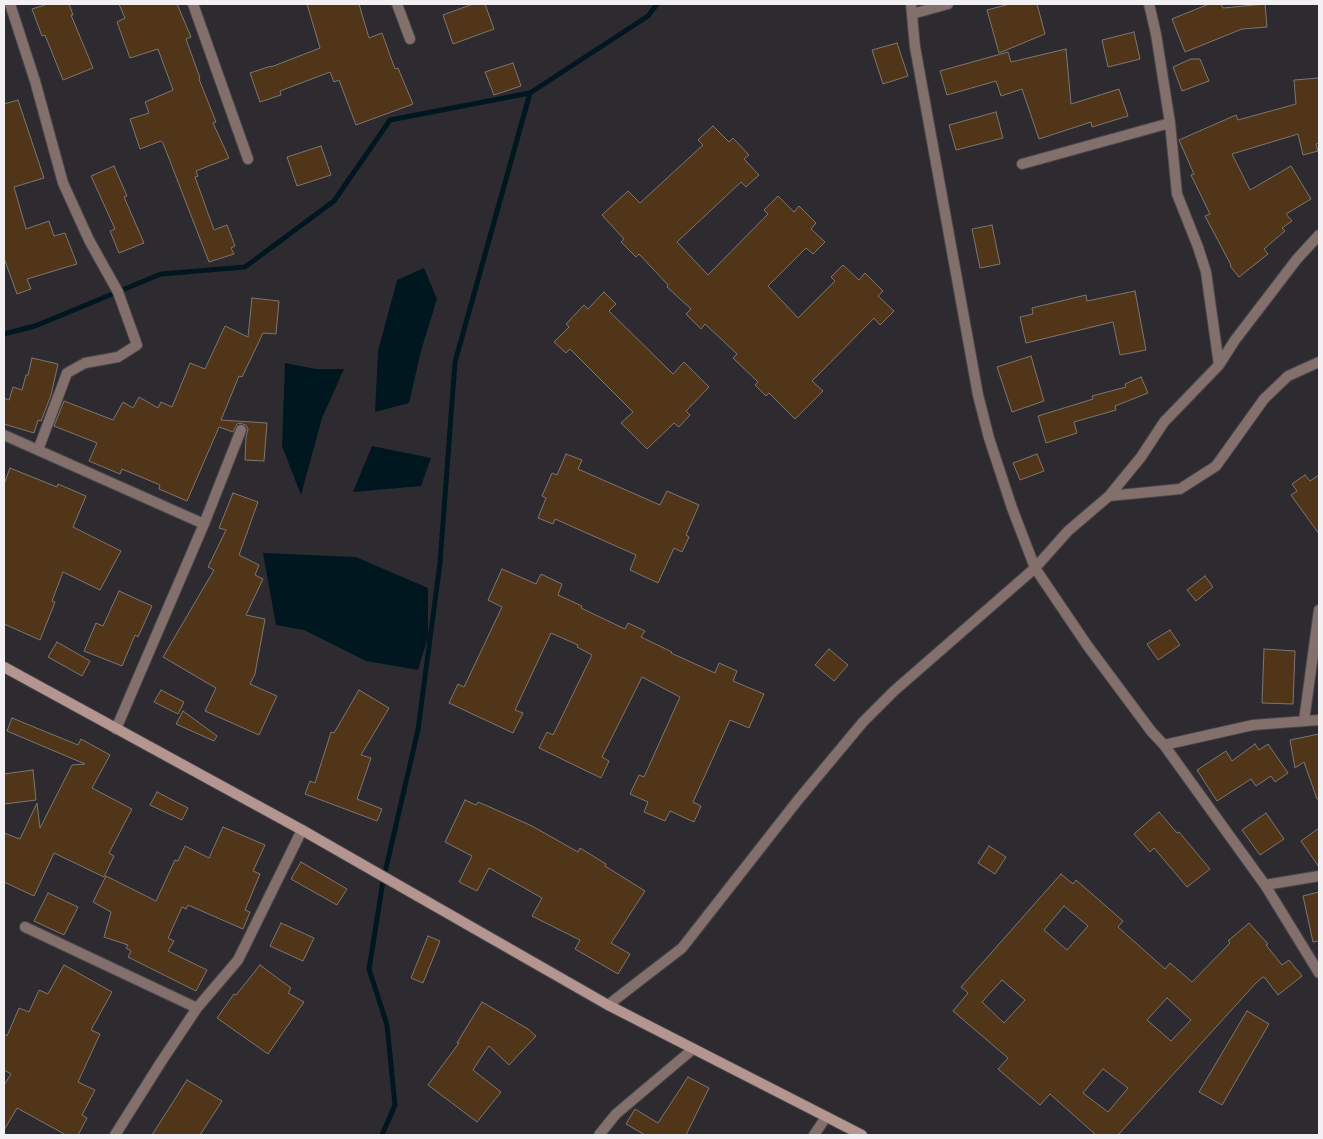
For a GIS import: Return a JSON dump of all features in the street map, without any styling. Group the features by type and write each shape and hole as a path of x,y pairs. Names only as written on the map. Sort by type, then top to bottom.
{"main road":[{"path":"4,667 302,830 608,1005 862,1135"}],"street":[{"path":"10,4 35,81 63,183 89,240 118,292 137,345 118,357 85,363 67,373 38,450"},
{"path":"193,4 248,159"},
{"path":"397,4 410,39"},
{"path":"948,4 911,9 915,47 978,395 1004,481 1035,568 1087,645 1164,745 1265,884 1319,972"},
{"path":"1149,4 1156,34 1170,123 1177,194 1206,272 1219,366"},
{"path":"1022,164 1170,123"},
{"path":"608,1005 682,948 798,800 863,722 894,691 1035,568 1068,531 1109,496 1141,457 1164,422 1219,366 1235,340 1297,259 1319,235"},
{"path":"1109,496 1180,489 1216,466 1264,399 1288,376 1319,362"},
{"path":"116,728 204,524 241,430"},
{"path":"4,435 204,524"},
{"path":"1304,721 1319,610"},
{"path":"1164,745 1253,725 1319,720"},
{"path":"116,1135 160,1062 198,1008 238,960 302,830"},
{"path":"1265,884 1319,876"},
{"path":"25,927 198,1008"},
{"path":"599,1135 616,1114 693,1049"},
{"path":"814,1135 826,1117"}],"water":[{"path":"424,268 437,299 421,351 409,403 375,412 378,351 397,280"},
{"path":"285,363 316,369 344,369 322,418 301,495 282,446"},
{"path":"372,446 431,458 421,486 353,492"},
{"path":"263,553 356,557 428,588 428,637 418,670 366,661 304,630 276,625"}],"building":[{"path":"48,4 69,4 73,15 71,15 93,68 63,80 45,35 42,36 32,9"},
{"path":"119,4 177,4 191,37 186,39 216,122 213,123 229,158 196,171 198,176 195,177 214,230 227,225 235,246 231,248 234,254 209,262 163,143 161,141 140,149 130,119 149,113 145,102 173,90 158,49 130,58 117,22 125,18"},
{"path":"307,4 359,4 369,38 382,33 395,69 398,68 413,104 356,125 339,80 334,82 330,72 280,91 281,95 260,102 250,73 320,48"},
{"path":"473,4 485,4 494,29 453,44 443,15"},
{"path":"1010,4 1037,4 1045,34 999,53 987,10"},
{"path":"1209,4 1221,4 1223,8 1265,4 1267,27 1242,29 1185,52 1172,19"},
{"path":"1134,32 1140,59 1108,67 1102,40"},
{"path":"897,43 908,76 883,84 872,50"},
{"path":"1066,49 1071,104 1119,89 1128,116 1092,127 1091,122 1039,139 1022,89 1001,96 996,81 947,95 940,71 1008,52 1011,62"},
{"path":"1191,59 1200,59 1209,81 1182,91 1173,67"},
{"path":"513,63 521,86 494,95 485,72"},
{"path":"1319,78 1319,143 1316,144 1318,151 1303,155 1298,134 1232,154 1250,190 1291,166 1311,199 1286,214 1292,221 1282,228 1285,231 1264,249 1268,254 1239,277 1230,266 1205,216 1210,214 1191,175 1194,174 1179,140 1236,115 1238,120 1296,104 1294,80"},
{"path":"18,100 44,178 14,187 26,229 49,221 54,236 65,233 77,264 27,279 31,289 17,294 4,258 4,104"},
{"path":"996,112 1003,138 956,150 949,125"},
{"path":"713,126 729,142 733,138 749,155 744,159 759,175 746,187 741,182 677,242 708,275 768,214 764,210 778,196 794,212 799,206 816,223 811,229 825,242 813,254 806,248 768,286 798,318 835,281 831,277 843,265 859,280 865,273 883,291 878,296 894,311 880,325 874,318 812,381 823,391 795,419 769,393 766,396 755,385 758,382 733,358 737,354 705,324 701,329 686,314 691,309 667,287 668,285 639,254 636,257 621,242 624,239 602,215 628,191 640,203 703,145 698,140"},
{"path":"321,146 331,175 297,186 287,157"},
{"path":"114,166 127,196 124,197 144,243 119,253 110,231 115,229 91,176"},
{"path":"992,225 1000,264 980,268 972,229"},
{"path":"1135,291 1146,350 1120,355 1113,322 1026,343 1020,317 1033,314 1032,308 1086,295 1087,301"},
{"path":"604,292 616,304 609,311 673,374 684,362 709,387 686,411 690,415 679,427 674,423 647,449 621,423 633,412 570,349 566,353 554,342 569,327 566,324 584,305 588,309"},
{"path":"252,298 279,301 276,334 263,333 242,377 239,376 221,420 267,423 264,461 245,460 248,429 246,425 237,424 233,432 219,427 187,501 159,489 160,485 122,469 120,474 89,461 97,443 54,426 64,401 113,420 123,402 133,408 139,397 158,408 161,402 172,407 190,363 205,369 225,326 248,337"},
{"path":"1031,356 1044,401 1012,412 997,367"},
{"path":"32,358 58,364 51,395 41,421 38,420 34,433 4,424 4,398 9,400 13,387 22,390"},
{"path":"1141,377 1148,393 1115,406 1116,410 1074,422 1077,433 1046,443 1038,416 1093,399 1092,396 1126,387 1125,384"},
{"path":"566,454 582,460 578,469 660,505 667,491 699,505 686,535 689,537 682,552 674,548 658,583 630,570 636,555 555,519 553,524 538,518 546,498 542,496 552,473 557,475"},
{"path":"1037,454 1044,471 1020,480 1013,463"},
{"path":"10,468 57,487 58,484 86,496 73,527 121,551 100,590 63,572 52,601 55,602 40,640 4,624 4,484"},
{"path":"1305,475 1310,481 1319,475 1319,534 1291,495 1297,491 1292,484"},
{"path":"233,493 258,502 239,555 259,565 255,575 263,579 246,615 265,619 255,674 250,684 277,696 259,735 205,711 216,688 163,657 214,570 208,567 226,530 219,528"},
{"path":"502,569 536,584 541,574 562,584 558,595 582,606 581,608 625,629 628,623 645,631 641,637 715,673 719,663 737,671 733,681 764,694 749,728 730,720 693,802 701,806 694,822 670,811 665,821 644,812 648,802 630,794 639,775 644,777 680,697 642,677 602,757 609,761 601,778 539,748 547,732 553,735 592,655 577,647 578,645 551,633 515,710 523,713 513,733 449,703 458,684 464,687 502,607 488,600"},
{"path":"1205,576 1213,587 1196,601 1187,590"},
{"path":"119,591 152,606 138,637 135,635 122,666 84,651 96,623 103,626"},
{"path":"1170,630 1180,645 1158,660 1147,644"},
{"path":"57,642 90,661 82,676 48,657"},
{"path":"829,649 848,665 834,681 815,665"},
{"path":"1264,649 1295,651 1293,704 1262,703"},
{"path":"161,690 184,702 178,714 154,702"},
{"path":"359,690 389,708 361,755 371,758 357,799 382,809 377,821 305,794 310,781 315,783 331,732 334,733"},
{"path":"183,711 217,736 214,741 176,724"},
{"path":"12,718 78,745 81,739 110,755 92,788 132,809 109,853 114,856 104,877 54,853 34,896 4,882 4,833 20,839 37,803 40,828 72,765 85,764 7,731"},
{"path":"1319,734 1319,799 1317,799 1304,762 1295,768 1290,740"},
{"path":"1255,744 1259,750 1268,744 1288,773 1275,782 1271,776 1256,786 1251,779 1217,801 1197,770 1226,751 1232,761"},
{"path":"33,770 36,800 4,804 4,774"},
{"path":"157,792 188,808 182,820 150,805"},
{"path":"465,800 476,805 478,802 532,826 578,852 580,848 645,891 611,943 630,954 618,974 575,949 580,940 532,916 542,898 489,868 477,891 459,882 472,856 445,842"},
{"path":"1159,812 1177,833 1179,832 1210,869 1187,887 1154,848 1150,852 1134,834"},
{"path":"1266,813 1284,839 1260,855 1242,830"},
{"path":"223,827 265,845 253,871 260,874 245,910 250,912 243,929 188,905 186,909 182,907 168,938 174,941 168,951 207,970 196,991 128,957 131,951 126,948 128,945 104,937 111,912 93,902 106,876 156,901 175,860 178,861 185,846 209,858"},
{"path":"1319,828 1319,867 1301,841"},
{"path":"989,846 1006,857 995,874 978,863"},
{"path":"301,862 347,889 337,905 291,879"},
{"path":"1061,874 1073,884 1076,880 1123,921 1118,927 1165,969 1170,963 1192,982 1230,943 1228,941 1249,923 1268,944 1266,945 1282,965 1289,960 1302,976 1278,995 1265,978 1263,977 1256,983 1118,1135 1096,1135 1050,1094 1040,1105 998,1069 1008,1058 953,1011 968,993 961,987","holes":["1064,906 1088,926 1067,950 1044,930","1002,980 1025,1000 1004,1023 982,1002","1167,998 1191,1020 1171,1041 1147,1020","1103,1069 1128,1088 1108,1112 1083,1093"]},
{"path":"1319,892 1319,941 1313,942 1303,896"},
{"path":"48,893 78,907 64,935 34,921"},
{"path":"281,923 314,938 303,961 270,946"},
{"path":"428,936 440,941 423,983 411,978"},
{"path":"64,965 112,992 91,1030 100,1034 78,1082 95,1090 82,1115 87,1118 78,1135 66,1135 17,1108 4,1130 4,1085 11,1074 4,1070 4,1034 7,1036 19,1008 29,1012 39,990 48,994"},
{"path":"260,965 291,988 288,993 304,1002 268,1054 217,1018 234,994 236,995"},
{"path":"482,1002 528,1029 536,1036 509,1065 489,1046 480,1059 473,1070 501,1092 477,1122 428,1085 459,1043 457,1043"},
{"path":"1247,1011 1269,1024 1222,1105 1199,1092"},
{"path":"688,1077 709,1088 686,1135 645,1135 626,1124 635,1109 658,1123"},
{"path":"187,1080 222,1101 200,1135 152,1135"}],"waterway":[{"path":"4,334 35,326 161,274 245,267 334,201 390,120 530,93 648,16 657,4"},
{"path":"382,1135 395,1105 387,1025 369,969 383,881 418,730 440,563 455,362 530,93"}]}
